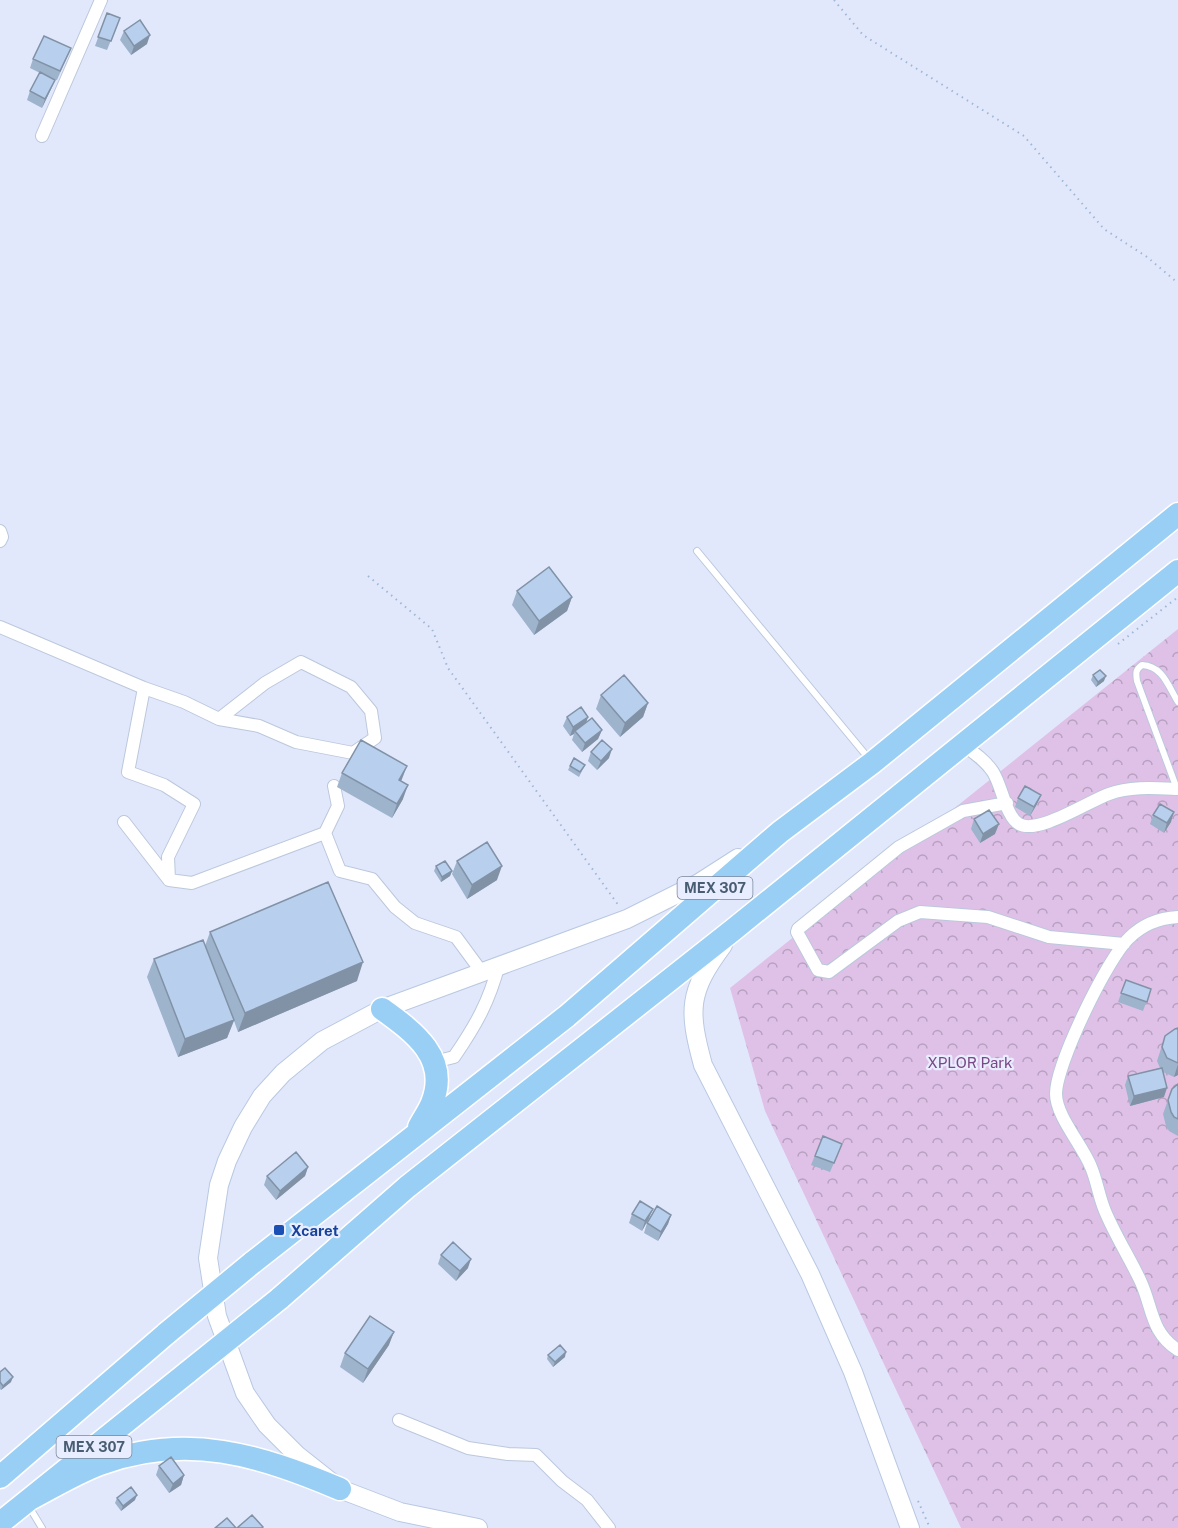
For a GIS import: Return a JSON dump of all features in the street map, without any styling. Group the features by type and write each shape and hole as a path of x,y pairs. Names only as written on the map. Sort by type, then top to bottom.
{"highway":[{"name":"MEX 307","path":"0,1477 252,1263 567,1016 780,832 872,763 1178,514"},
{"name":"MEX 307","path":"0,1522 279,1299 406,1187 733,930 1178,571"},
{"path":"382,1009 417,1036 428,1049 434,1062 437,1076 432,1103 414,1137"},
{"path":"28,1500 99,1465 132,1454 171,1448 202,1448 250,1456 340,1489"}],"main road":[{"path":"478,1528 400,1512 340,1489 297,1455 274,1432 245,1393 217,1316 208,1258 219,1185 227,1161 243,1127 262,1096 283,1072 322,1041 382,1009 499,964 627,919 699,882 780,832"},
{"path":"733,930 698,982 693,1008 693,1029 703,1065 810,1274 853,1372 910,1528"}],"street":[{"path":"42,136 101,0"},
{"path":"0,531 2,537 0,541"},
{"path":"0,627 144,688 184,702 219,719 259,726 296,742 352,753 375,738 371,711 351,687 302,662 265,683 219,719"},
{"path":"144,688 128,772 164,785 194,804 168,857 169,880"},
{"path":"962,744 978,755 993,772 1007,803 1008,812 1018,824 1034,827 1110,793 1132,788 1178,789"},
{"path":"124,822 169,880 192,883 325,833 338,806 334,786"},
{"path":"1007,803 963,811 899,847 798,929 800,941 818,970 829,972 898,921 920,912 988,917 1049,937 1124,944"},
{"path":"325,833 340,871 372,879 395,907 415,923 456,938 481,971"},
{"path":"1178,917 1146,924 1124,944 1106,968 1065,1058 1057,1080 1056,1096 1061,1111 1091,1166 1105,1210 1141,1281 1156,1327 1168,1344 1178,1350"},
{"path":"434,1062 454,1057 491,994 499,964"},
{"path":"399,1420 468,1448 508,1454 536,1455 562,1481 587,1500 609,1528"}],"lane":[{"path":"697,551 872,763"},
{"path":"1178,702 1158,669 1142,664 1138,668 1137,681 1178,789"},
{"path":"28,1500 42,1528"}],"path":[{"path":"834,0 863,35 1023,136 1104,229 1147,257 1178,283"},
{"path":"368,576 432,629 448,668 627,919"},
{"path":"1114,647 1178,597"},
{"path":"916,1496 930,1528"}],"green space":[{"name":"XPLOR Park","path":"1178,629 1178,1528 961,1528 765,1111 730,988"}],"building":[{"path":"107,13 120,18 111,41 98,37"},
{"path":"140,20 150,35 134,46 124,31"},
{"path":"44,36 71,48 60,71 33,59"},
{"path":"40,72 55,80 45,99 30,91"},
{"path":"549,567 572,597 539,621 517,591"},
{"path":"1100,670 1106,676 1098,682 1093,675"},
{"path":"624,675 648,703 625,723 601,695"},
{"path":"581,707 588,717 573,727 567,717"},
{"path":"592,718 602,730 585,743 575,731"},
{"path":"361,740 407,766 399,780 408,785 397,804 342,773"},
{"path":"602,740 612,749 601,761 591,752"},
{"path":"574,758 585,765 580,772 570,766"},
{"path":"1025,786 1041,795 1034,807 1018,798"},
{"path":"1160,804 1174,812 1167,823 1153,815"},
{"path":"989,810 999,824 983,834 974,819"},
{"path":"487,842 502,866 472,885 457,861"},
{"path":"445,861 452,871 442,877 436,866"},
{"path":"328,882 363,962 245,1013 210,932"},
{"path":"203,940 234,1020 185,1039 154,959"},
{"path":"1126,980 1151,989 1147,1002 1121,993"},
{"path":"1178,1028 1178,1063 1167,1058 1162,1047 1165,1036"},
{"path":"1162,1068 1167,1088 1134,1096 1128,1076"},
{"path":"1178,1084 1178,1119 1171,1112 1168,1100 1172,1089"},
{"path":"823,1136 842,1144 834,1163 815,1156"},
{"path":"296,1152 308,1167 280,1191 267,1176"},
{"path":"640,1201 653,1209 645,1221 632,1214"},
{"path":"657,1206 671,1215 661,1232 647,1223"},
{"path":"453,1242 471,1259 460,1271 441,1255"},
{"path":"370,1316 394,1332 368,1369 345,1353"},
{"path":"560,1345 566,1352 555,1362 548,1355"},
{"path":"5,1368 13,1377 3,1386 0,1382 0,1372"},
{"path":"171,1457 184,1475 173,1484 159,1466"},
{"path":"131,1487 137,1495 123,1506 117,1498"},
{"path":"252,1515 262,1528 237,1528"},
{"path":"227,1518 236,1528 215,1528"}],"place":[{"name":"Xcaret","path":"279,1230"}]}
